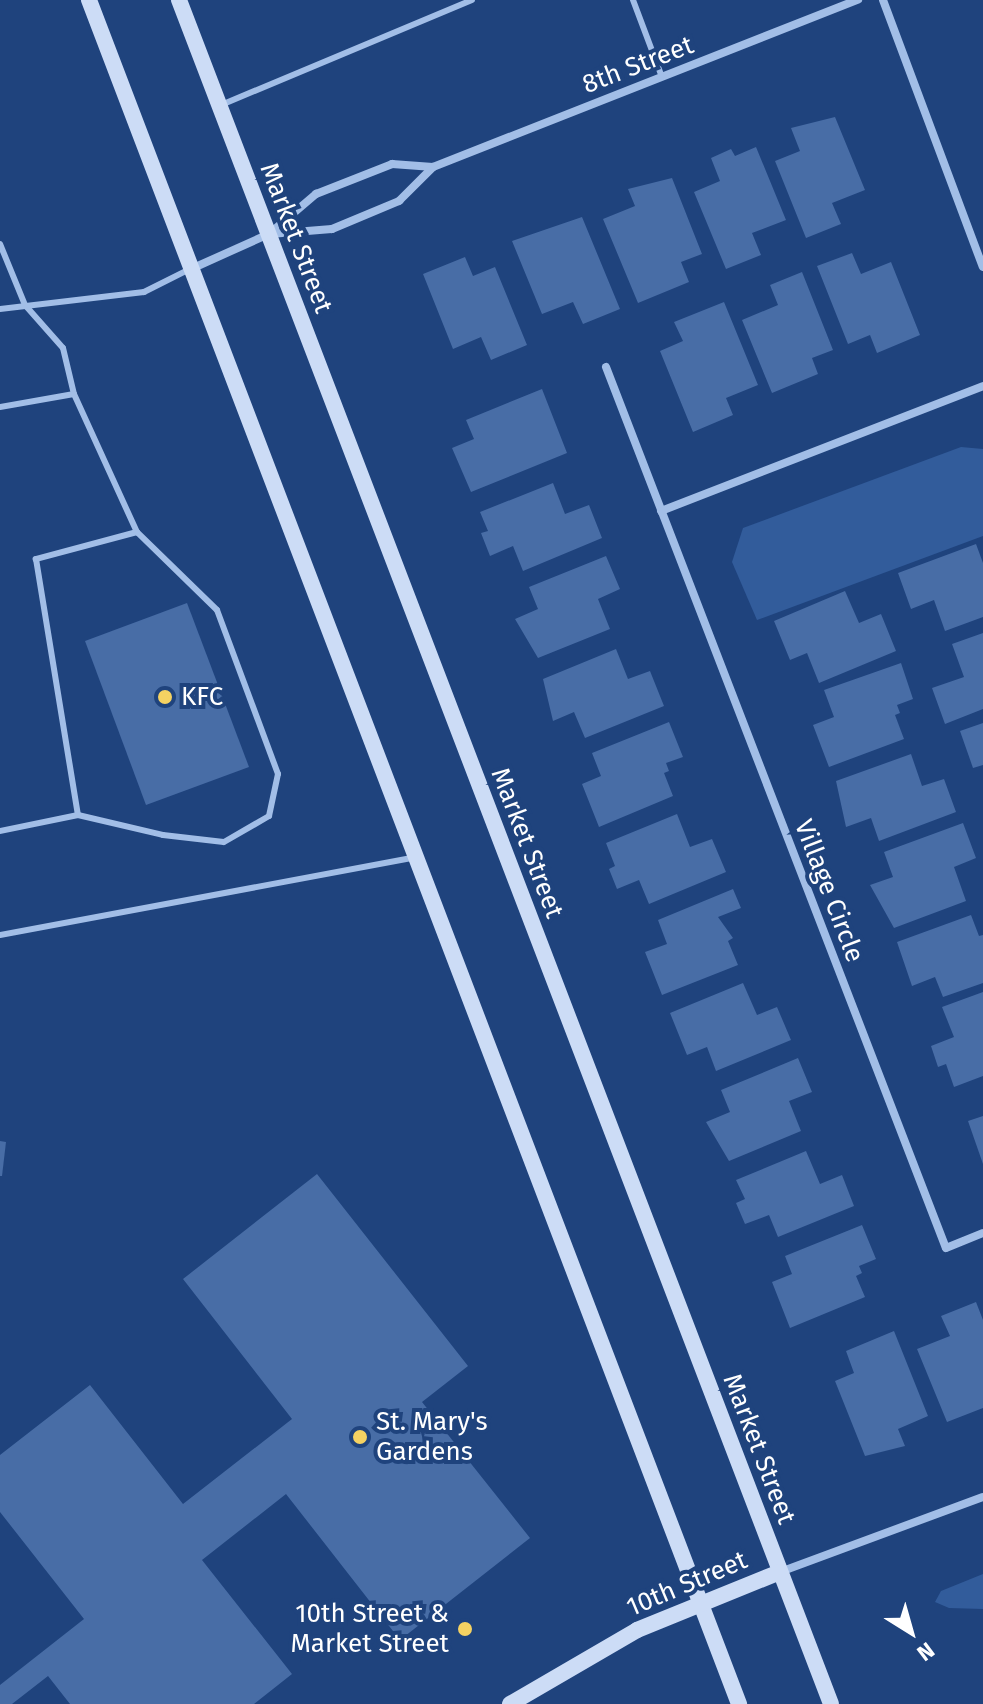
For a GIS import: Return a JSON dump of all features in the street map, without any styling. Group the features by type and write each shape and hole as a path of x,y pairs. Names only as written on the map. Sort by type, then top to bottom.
{"main road":[{"path":"89,0 739,1704"},
{"name":"Market Street","path":"179,0 831,1704"},
{"name":"10th Street","path":"510,1704 637,1630 699,1602 780,1572"}],"street":[{"name":"8th Street","path":"269,234 332,229 399,201 433,167 858,0"},
{"path":"883,0 983,267"},
{"name":"8th Street","path":"191,269 269,234 316,194 392,164 433,167"},
{"name":"Village Circle","path":"606,367 946,1248 983,1233"},
{"path":"661,511 983,386"},
{"name":"10th Street","path":"780,1572 983,1497"}],"lane":[{"path":"219,106 472,0"},
{"path":"633,0 662,77"},
{"path":"0,244 25,305 63,348 74,394 137,532 217,610 278,774 269,816 224,842 163,835 78,815 0,831"},
{"path":"0,309 144,292 191,269"},
{"path":"0,407 74,394"},
{"path":"78,815 36,559 137,532"},
{"path":"0,935 415,857"}],"shaded area":[{"path":"961,447 983,449 983,536 757,620 732,562 743,528"},
{"path":"983,1574 983,1609 949,1608 935,1602 941,1591"}],"building":[{"path":"835,117 865,190 832,203 841,224 806,238 775,161 800,151 791,128"},
{"path":"756,147 786,220 752,233 761,255 726,269 694,192 720,181 711,158 731,149 735,156"},
{"path":"672,178 702,254 681,262 689,282 638,303 603,219 635,206 628,189"},
{"path":"582,217 620,309 583,324 573,302 542,314 512,241"},
{"path":"852,253 861,274 891,262 920,335 877,353 870,335 848,344 817,266"},
{"path":"465,257 473,276 495,267 527,345 491,360 481,337 453,349 423,274"},
{"path":"802,272 833,350 812,358 818,374 772,393 742,320 778,305 770,285"},
{"path":"724,302 758,385 726,398 733,415 693,432 660,351 683,341 674,322"},
{"path":"542,389 567,453 471,492 452,448 474,439 466,420"},
{"path":"553,483 565,514 589,505 602,538 523,571 513,546 490,556 481,533 488,531 480,512"},
{"path":"976,544 983,563 983,617 945,631 934,600 911,609 898,573"},
{"path":"606,556 620,589 598,599 610,629 538,658 515,619 538,609 529,587"},
{"path":"845,591 859,623 881,614 896,651 819,683 807,653 790,660 774,621"},
{"path":"187,603 249,767 146,805 85,641"},
{"path":"983,633 983,709 945,724 932,688 964,677 952,644"},
{"path":"616,649 628,679 650,671 664,706 585,738 574,712 553,721 543,679"},
{"path":"901,663 913,699 897,705 900,713 895,715 904,739 829,767 813,725 834,717 824,690"},
{"path":"669,722 683,757 666,763 669,771 664,773 673,796 599,827 582,784 601,776 592,753"},
{"path":"983,723 983,765 973,768 960,731"},
{"path":"911,754 922,786 944,779 956,812 879,841 871,818 846,827 836,781"},
{"path":"677,814 690,847 712,839 726,872 649,904 639,880 617,889 609,869 615,866 606,843"},
{"path":"963,823 976,858 954,867 966,901 894,928 870,885 893,877 884,852"},
{"path":"733,889 741,908 718,917 733,938 728,941 738,965 662,995 645,952 667,944 658,920"},
{"path":"971,915 979,936 983,935 983,983 943,997 935,977 912,986 897,942"},
{"path":"743,983 757,1015 777,1007 791,1040 716,1071 707,1047 687,1055 670,1013"},
{"path":"983,992 983,1076 954,1087 946,1064 938,1067 931,1046 954,1037 942,1007"},
{"path":"798,1058 812,1092 789,1101 801,1131 729,1161 706,1122 730,1112 721,1090"},
{"path":"983,1116 983,1164 968,1121"},
{"path":"0,1141 6,1142 2,1176 0,1176"},
{"path":"806,1151 820,1184 842,1175 854,1206 778,1237 769,1215 745,1224 736,1203 745,1199 736,1180"},
{"name":"St. Mary's Gardens","path":"317,1174 468,1366 422,1402 530,1538 400,1640 286,1494 202,1560 292,1674 254,1704 70,1704 48,1676 12,1704 0,1704 0,1685 84,1619 0,1512 0,1455 90,1385 183,1504 292,1419 183,1279"},
{"path":"862,1225 876,1259 859,1266 862,1273 856,1276 865,1297 790,1328 772,1282 792,1274 785,1256"},
{"path":"976,1302 983,1320 983,1408 947,1422 917,1349 950,1336 941,1316"},
{"path":"894,1331 928,1416 898,1429 905,1446 865,1456 835,1381 854,1373 846,1351"}],"place":[{"name":"KFC","path":"165,697"},
{"name":"St. Mary's Gardens","path":"360,1437"},
{"name":"10th Street & Market Street","path":"465,1629"}]}
